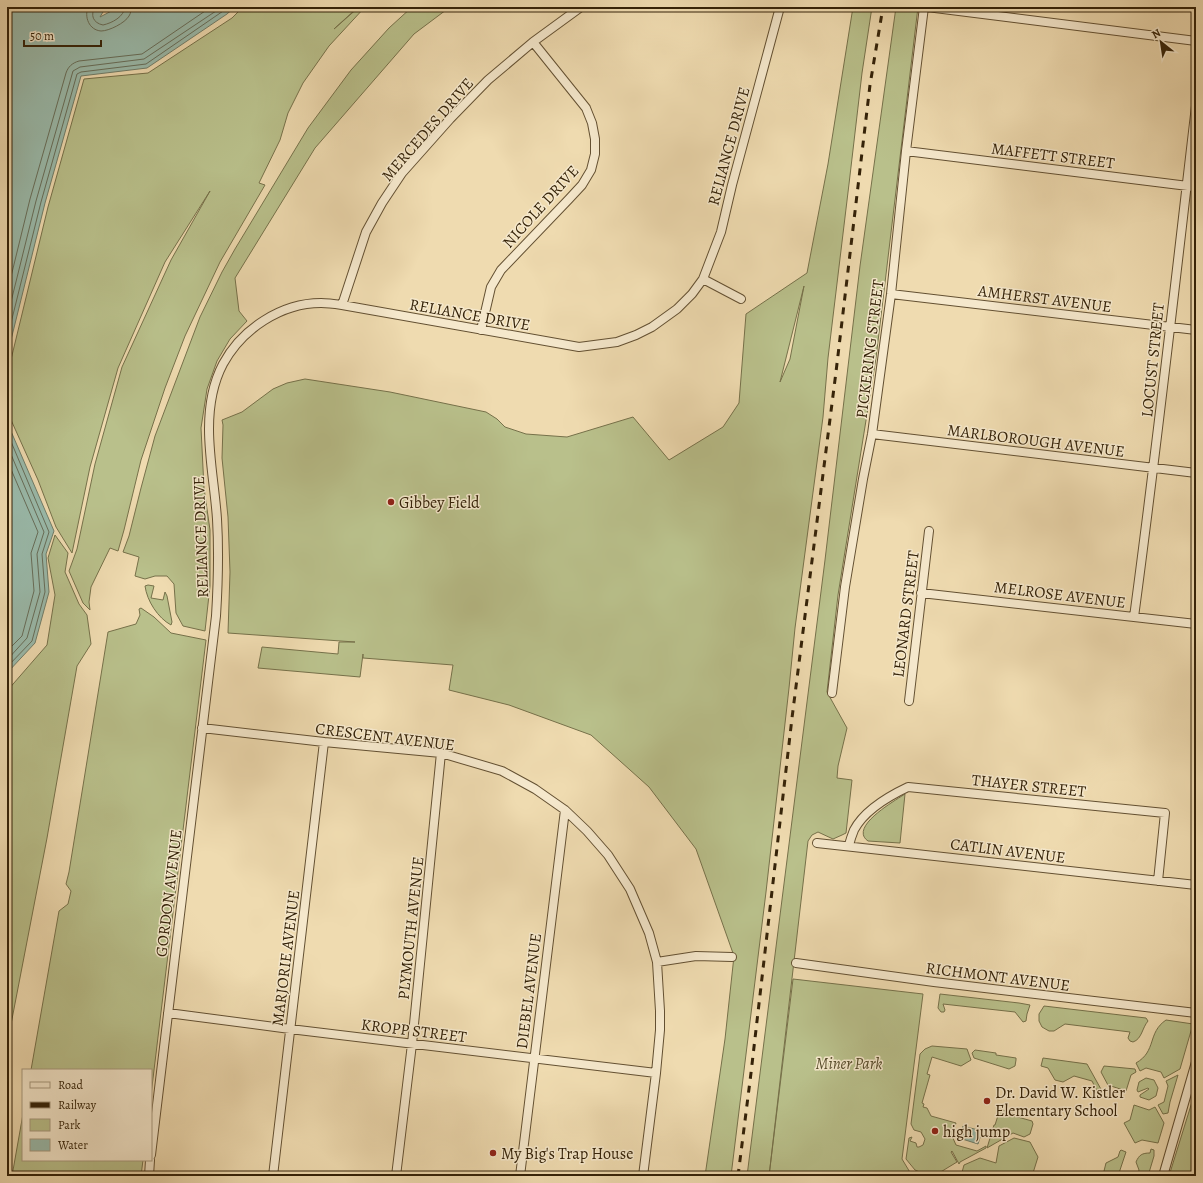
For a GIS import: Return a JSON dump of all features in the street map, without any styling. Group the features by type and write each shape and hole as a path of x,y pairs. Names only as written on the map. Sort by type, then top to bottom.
{"street":[{"name":"MERCEDES DRIVE","path":"342,305 366,232 402,173 450,119 488,80 533,42 581,7"},
{"name":"RELIANCE DRIVE","path":"215,635 218,583 217,518 211,465 209,428 212,400 218,376 223,364 242,339 253,328 267,318 284,310 300,305 320,303 342,305 579,347 617,342 652,327 677,309 692,294 703,279 721,232 732,185 780,7"},
{"name":"PICKERING STREET","path":"832,693 845,587 872,434 891,294 906,151 924,7"},
{"path":"927,7 1196,41"},
{"name":"NICOLE DRIVE","path":"481,330 491,288 501,270 582,185 591,170 595,154 595,139 592,123 586,108 533,42"},
{"name":"LOCUST STREET","path":"1134,617 1154,468 1169,327 1196,106"},
{"name":"MAFFETT STREET","path":"906,151 1196,186"},
{"path":"703,279 741,299"},
{"name":"AMHERST AVENUE","path":"891,294 1196,330"},
{"name":"MARLBOROUGH AVENUE","path":"872,434 1196,473"},
{"name":"LEONARD STREET","path":"909,701 929,531"},
{"name":"MELROSE AVENUE","path":"921,593 1196,624"},
{"name":"GORDON AVENUE","path":"152,1147 202,728 215,635"},
{"name":"CRESCENT AVENUE","path":"202,728 324,742 441,753 502,771 535,789 564,810 587,831 608,855 630,889 649,933 657,962 660,1030 643,1176"},
{"name":"MARJORIE AVENUE","path":"273,1176 324,742"},
{"name":"PLYMOUTH AVENUE","path":"396,1176 412,1044 441,753"},
{"name":"THAYER STREET","path":"849,845 854,830 867,814 883,801 908,787 1165,813 1158,881"},
{"name":"DIEBEL AVENUE","path":"520,1176 564,810"},
{"name":"CATLIN AVENUE","path":"817,843 849,845 1196,885"},
{"path":"657,962 696,956 732,957"},
{"name":"RICHMONT AVENUE","path":"796,963 950,984 1196,1013"},
{"name":"KROPP STREET","path":"168,1013 656,1073"},
{"path":"1163,1176 1196,1062"},
{"path":"148,1176 150,1161"}],"green space":[{"path":"243,7 358,7 334,29 359,7 365,7 329,46 303,83 288,113 280,140 259,183 265,185 220,262 185,336 165,388 141,460 118,551 110,548 91,587 89,602 90,610 83,603 69,571 77,549 95,464 122,367 171,260 210,191 165,262 118,368 90,467 72,553 56,527 38,480 7,411 7,376 48,207 84,79 148,73 232,18"},
{"path":"412,7 450,7 414,34 315,148 235,278 239,311 247,321 230,339 217,361 207,389 201,428 204,488 210,530 210,586 205,631 183,626 176,613 174,584 167,576 155,576 145,579 135,576 139,557 123,552 129,536 155,436 200,317 235,249 308,128 351,70 389,28"},
{"path":"853,7 872,7 862,73 828,358 823,417 795,628 766,892 731,1176 705,1176 725,1039 734,956 696,849 649,787 591,735 509,705 449,690 453,665 363,658 363,654 360,677 258,668 262,647 338,654 339,642 355,642 228,633 230,572 228,517 222,458 222,420 242,412 273,389 287,383 305,379 390,392 486,412 497,419 505,427 526,434 567,437 633,417 669,460 723,427 739,403 746,314 807,273 828,164","holes":["804,286 790,359 780,382"]},
{"path":"896,7 918,7 876,358 838,595 827,692 847,728 838,766 837,778 852,780 846,833 833,839 818,832 812,835 808,841 769,1176 747,1176 825,560 860,266"},
{"path":"55,535 68,553 65,572 79,604 87,615 91,644 77,666 47,838 7,1045 7,691 47,645 55,595 48,558"},
{"path":"145,586 154,586 151,598 163,600 165,592 172,622 171,625 158,614 151,603"},
{"path":"141,608 154,617 171,633 206,640 152,1087 152,1069 31,1069 59,911 68,904 71,891 66,884 108,632 136,624 140,615 139,609"},
{"path":"905,794 900,843 868,841 863,835 864,829 869,822 876,814"},
{"name":"Miner Park","path":"793,979 923,994 902,1159 911,1174 917,1176 769,1176"},
{"path":"940,994 1030,1005 1026,1021 1023,1022 1015,1012 943,1004 945,1010 944,1012 941,1012 938,1008"},
{"path":"1044,1006 1146,1018 1148,1021 1140,1036 1133,1042 1128,1038 1130,1032 1065,1024 1054,1031 1049,1031 1042,1027 1039,1021 1039,1014"},
{"path":"1166,1020 1193,1024 1180,1069 1164,1078 1161,1072 1146,1068 1140,1071 1136,1063 1147,1053 1156,1031"},
{"path":"932,1046 967,1049 971,1060 961,1066 932,1057 927,1074 930,1075 922,1103 924,1104 923,1107 927,1108 931,1116 956,1123 952,1136 956,1145 977,1151 986,1146 986,1148 960,1162 959,1164 952,1151 951,1152 957,1162 934,1176 929,1176 915,1170 906,1159 909,1138 912,1137 910,1141 916,1143 917,1147 923,1145 925,1139 921,1132 914,1130 911,1124 920,1054 925,1049"},
{"path":"975,1050 1016,1058 1015,1066 1009,1069 974,1058 972,1053"},
{"path":"1043,1058 1087,1064 1102,1091 1098,1093 1092,1081 1074,1076 1063,1082 1055,1080 1048,1068 1041,1066"},
{"path":"1104,1066 1135,1069 1136,1072 1131,1075 1126,1091 1111,1086 1109,1087 1101,1072"},
{"path":"1178,1075 1168,1113 1163,1114 1158,1105 1164,1102 1168,1086 1166,1081"},
{"path":"1146,1078 1154,1080 1158,1088 1156,1096 1149,1100 1140,1097 1140,1095 1149,1089 1148,1088 1138,1092 1137,1090 1139,1082"},
{"path":"1196,1089 1196,1176 1169,1176"},
{"path":"1134,1105 1149,1110 1155,1107 1164,1123 1158,1143 1142,1140 1135,1143 1124,1123 1130,1120"},
{"path":"1000,1109 1014,1114 1014,1116 1032,1121 1033,1124 1030,1134 1024,1137 1013,1133 987,1148 994,1125"},
{"path":"22,1120 22,1161 143,1161 141,1176 12,1176"},
{"path":"1014,1138 1030,1142 1038,1157 1033,1173 1028,1176 961,1176 964,1165 980,1158 996,1163 999,1146"},
{"path":"1151,1149 1154,1150 1154,1156 1148,1176 1138,1176 1139,1170 1136,1162 1141,1155 1150,1153"},
{"path":"1121,1150 1126,1152 1118,1176 1106,1176 1104,1171 1106,1163 1118,1157"}],"water":[{"path":"7,7 106,7 100,17 119,7 235,7 147,68 81,76 45,203 7,356"},
{"path":"7,422 54,531 46,554 49,592 35,643 7,673"},
{"path":"963,1126 982,1131 978,1144 959,1138"}],"railway":[{"path":"738,1176 792,718 836,372 870,85 883,7"}],"place":[{"name":"Gibbey Field","path":"391,502"},
{"name":"Dr. David W. Kistler Elementary School","path":"987,1101"},
{"name":"high jump","path":"935,1131"},
{"name":"My Big's Trap House","path":"493,1153"}]}
